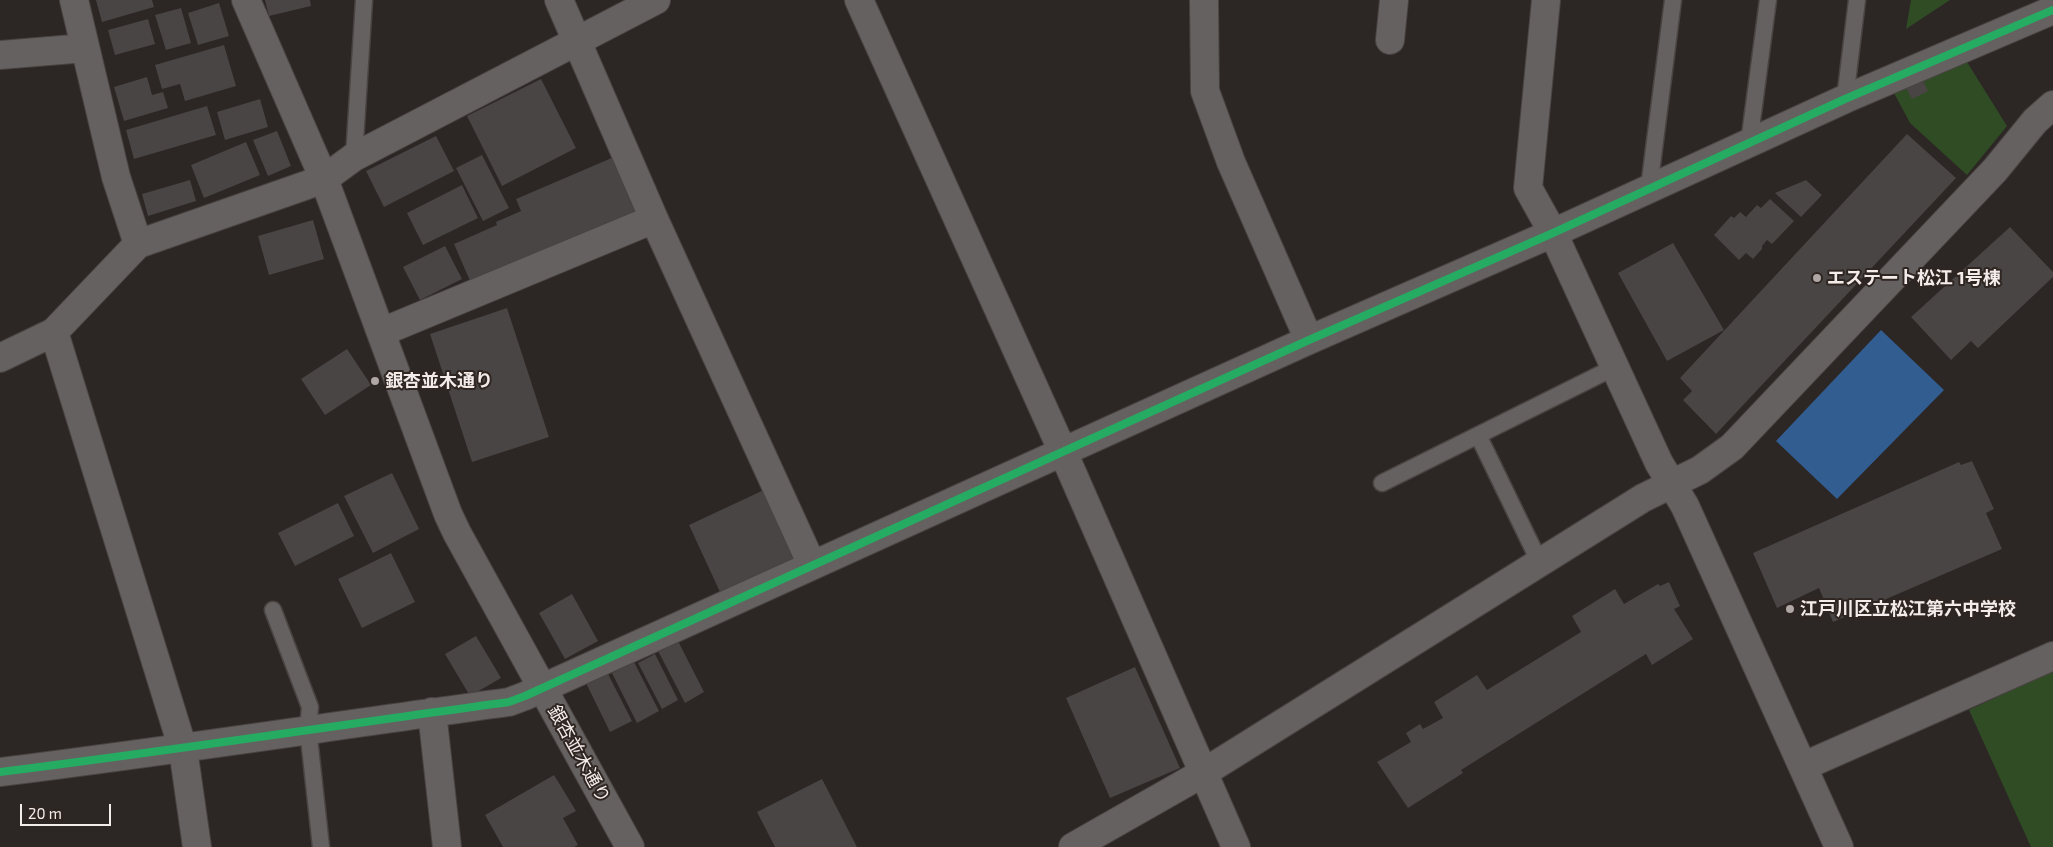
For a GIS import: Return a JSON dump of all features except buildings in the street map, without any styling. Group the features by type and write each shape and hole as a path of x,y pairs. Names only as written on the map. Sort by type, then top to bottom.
{"street":[{"path":"74,0 116,177 138,244"},
{"name":"銀杏並木通り","path":"246,0 324,179 451,520 630,847"},
{"path":"559,0 654,219 812,565"},
{"path":"0,358 54,332 138,244 324,179 354,157 656,0"},
{"path":"859,0 1063,452 1236,847"},
{"path":"1204,0 1206,91 1231,162 1309,340"},
{"path":"1390,40 1394,0"},
{"path":"1546,0 1528,188 1553,233 1659,463 1685,506 1839,847"},
{"path":"0,772 182,749 308,729 509,702 1309,340 1553,233 1845,98 2053,10"},
{"path":"0,55 85,48"},
{"path":"1073,847 1203,773 1643,498 1700,470 1732,447 1995,170 2035,122 2053,105"},
{"path":"382,332 654,219"},
{"path":"54,332 182,749 197,847"},
{"path":"1804,766 2053,656"},
{"path":"432,712 447,847"}],"lane":[{"path":"354,157 364,0"},
{"path":"1649,188 1673,0"},
{"path":"1749,143 1768,0"},
{"path":"1845,98 1857,0"},
{"path":"1382,483 1615,367"},
{"path":"1478,435 1540,563"},
{"path":"274,610 310,707 308,729 322,847"}],"green space":[{"path":"1911,0 1950,0 1906,29"},
{"path":"1967,62 2007,126 1967,175 1910,123 1894,93"},
{"path":"2053,671 2053,847 2031,847 1969,710"}],"water":[{"path":"1881,330 1944,390 1837,499 1776,441"}],"cycle path":[{"path":"0,772 509,702 1309,340 1553,233 1845,99 2053,10"}],"place":[{"name":"エステート松江 1号棟","path":"1817,278"},
{"name":"銀杏並木通り","path":"375,381"},
{"name":"江戸川区立松江第六中学校","path":"1790,609"}]}
